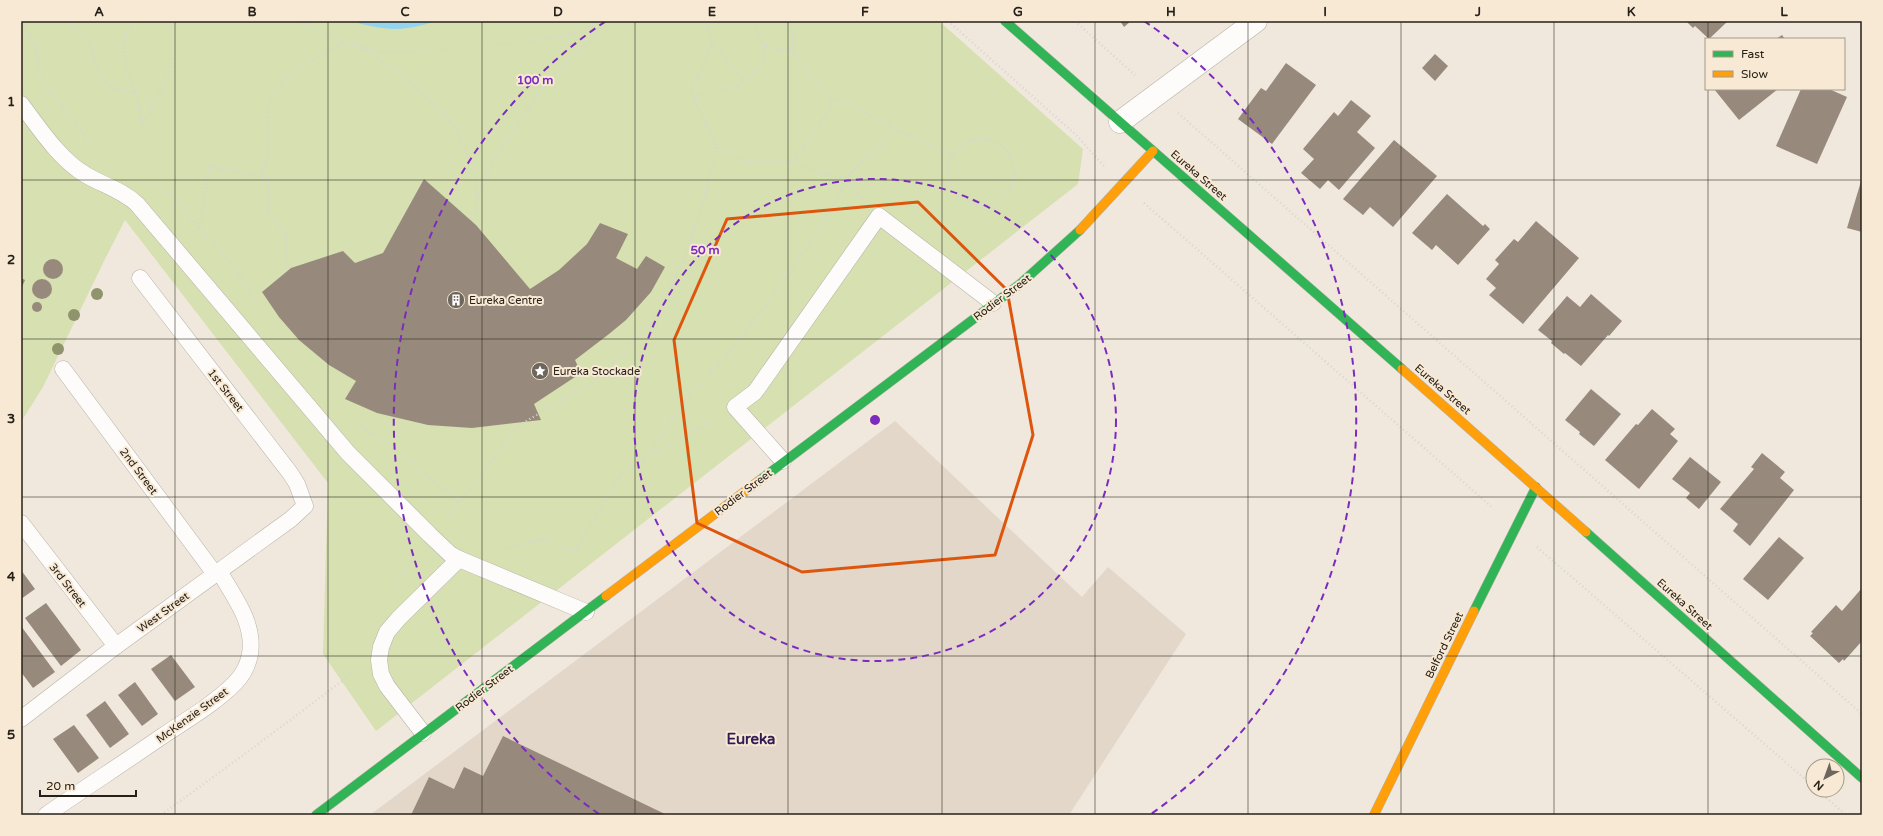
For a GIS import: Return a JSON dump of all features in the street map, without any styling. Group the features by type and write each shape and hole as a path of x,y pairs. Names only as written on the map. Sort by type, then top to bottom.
{"street":[{"name":"Eureka Street","path":"1005,21 1536,487 1862,778"},
{"path":"1120,122 1158,96 1256,21"},
{"name":"Rodier Street","path":"316,815 1020,284 1067,245 1123,187 1153,151"},
{"name":"Belford Street","path":"1374,815 1514,527 1536,487"}],"lane":[{"path":"21,104 63,157 73,166 86,175 130,198 145,212 348,453 450,554 586,612"},
{"path":"784,461 734,407 755,392 879,216 994,303"},
{"name":"1st Street","path":"140,278 290,473 297,484 305,506"},
{"name":"2nd Street","path":"62,369 217,573"},
{"name":"West Street","path":"21,719 116,646 291,519 305,506"},
{"name":"3rd Street","path":"21,523 116,646"},
{"path":"423,733 387,686 381,674 379,660 381,647 387,632 399,618 459,558"},
{"name":"McKenzie Street","path":"46,815 199,711 225,692 239,678 246,667 250,656 250,635 247,621 217,573"}],"path":[{"path":"68,21 89,42 99,74 109,87 115,90 133,92"},
{"path":"131,21 124,38 124,57 133,92 135,92 142,122 148,118 152,112 151,105 167,81 170,69 171,21"},
{"path":"297,21 318,32 358,46 377,51 392,52 430,51 536,41 571,34 602,21"},
{"path":"477,199 490,166 544,84 593,38 606,21"},
{"path":"702,21 710,32 712,42 746,82"},
{"path":"755,21 757,34 763,43 772,49 792,50"},
{"path":"781,21 792,30 794,36 792,50 824,92 833,99 847,102 897,130 952,155"},
{"path":"948,21 1076,135 1123,187 1157,213 1514,527 1805,779"},
{"path":"1075,21 1158,96 1862,714"},
{"path":"21,22 36,47 40,77 92,146 98,150"},
{"path":"262,176 266,156 268,114 272,97 291,75 317,57 346,42"},
{"path":"658,314 684,259 707,188 717,148 692,93 712,42"},
{"path":"694,98 702,94 740,86 746,82 764,60 765,55 763,43"},
{"path":"358,46 405,77 454,126 475,171 477,199 475,216"},
{"path":"793,162 828,112 833,99"},
{"path":"643,462 688,397 722,361 776,292 825,220 842,191 844,180 879,145 897,130"},
{"path":"983,139 992,141 1002,146 1009,154 1013,164 1014,174 1012,184 999,200 979,206 969,203 960,198 953,190 948,180 947,170 952,155 963,144 972,140 983,139"},
{"path":"717,148 750,163 793,162 844,180"},
{"path":"199,228 209,166 269,178 268,214 287,234 286,257 288,270"},
{"path":"154,185 173,195 199,228 232,263 258,306"},
{"path":"459,558 544,539 575,551 622,473 734,407"},
{"path":"354,420 365,429 383,439 459,502"},
{"path":"1826,798 1846,815"}],"highlighted area":[{"path":"918,202 1007,290 1033,435 995,555 802,572 697,523 674,340 727,219"}],"shaded area":[{"path":"895,421 1082,597 1108,567 1186,634 1069,815 370,815"}],"green space":[{"name":"Eureka Stockade","path":"21,21 939,21 1083,149 1078,184 376,731 323,654 328,483 125,220 43,387 21,422"}],"water":[{"path":"351,21 436,21 414,27 394,29 374,27"}],"building":[{"path":"1120,21 1131,21 1124,27"},
{"path":"1686,21 1728,21 1710,38 1708,38 1695,26 1693,28"},
{"path":"1782,35 1784,38 1778,38"},
{"path":"1435,54 1448,66 1435,81 1422,68"},
{"path":"1286,63 1316,85 1272,144 1238,119 1261,88 1266,91"},
{"path":"1715,90 1777,90 1739,120"},
{"path":"1801,90 1831,90 1847,97 1817,164 1776,146"},
{"path":"1351,100 1371,116 1357,132 1375,148 1339,190 1328,180 1320,189 1301,173 1314,159 1303,149 1334,112 1338,116"},
{"path":"1394,140 1437,176 1393,227 1370,207 1363,215 1343,199"},
{"path":"1862,178 1862,232 1847,228"},
{"name":"Eureka Centre","path":"424,179 476,225 530,289 559,270 587,244 600,223 628,234 616,258 637,269 646,256 665,267 651,292 626,320 575,360 581,373 534,404 541,420 472,428 428,425 377,413 345,399 356,381 329,365 299,340 279,317 262,292 291,268 343,251 355,263 383,253"},
{"path":"1447,194 1483,226 1485,224 1490,229 1458,265 1436,245 1432,250 1412,233"},
{"path":"1536,221 1579,258 1523,324 1489,295 1496,288 1486,279 1499,264 1495,260 1514,239 1518,242"},
{"path":"53,259 60,262 63,269 60,276 53,279 46,276 43,269 46,262"},
{"path":"21,278 25,280 21,289"},
{"path":"42,279 49,282 52,289 49,296 42,299 35,296 32,289 35,282"},
{"path":"1591,294 1622,321 1581,366 1565,353 1564,354 1551,343 1552,341 1538,330 1567,296 1580,307"},
{"path":"35,302 39,302 41,303 41,311 35,312 32,309 32,305"},
{"path":"1591,389 1621,414 1594,446 1565,420"},
{"path":"1652,409 1675,429 1670,434 1678,441 1639,489 1605,460 1636,424 1638,425"},
{"path":"1762,453 1785,472 1780,478 1794,490 1750,546 1733,531 1738,524 1720,509 1754,469 1751,467"},
{"path":"1690,457 1721,482 1699,509 1686,498 1690,493 1672,479"},
{"path":"1779,537 1804,558 1768,600 1743,579"},
{"path":"21,570 35,589 21,599"},
{"path":"1862,588 1862,641 1844,661 1843,659 1839,663 1810,636 1813,633 1811,632 1836,605 1842,611"},
{"path":"46,603 81,650 61,666 25,618"},
{"path":"21,626 55,672 33,688 21,672"},
{"path":"171,655 195,687 175,701 151,669"},
{"path":"135,682 158,714 142,726 118,695"},
{"path":"105,701 129,734 110,748 86,715"},
{"path":"74,725 99,758 78,773 53,739"},
{"path":"503,736 667,815 411,815 429,777 454,789 464,767 483,776"}],"traffic: fast":[{"path":"1005,21 1402,369"},
{"path":"760,480 1020,284 1080,230"},
{"path":"1474,611 1536,487"},
{"path":"1586,532 1862,778"},
{"path":"316,815 606,596"}],"traffic: slow":[{"path":"1080,230 1153,151"},
{"path":"1402,369 1586,532"},
{"path":"606,596 760,480"},
{"path":"1374,815 1474,611"}],"place":[{"name":"Eureka Centre","path":"456,300"},
{"name":"Eureka Stockade","path":"540,371"}],"district":[{"name":"Eureka","path":"751,739"}]}
